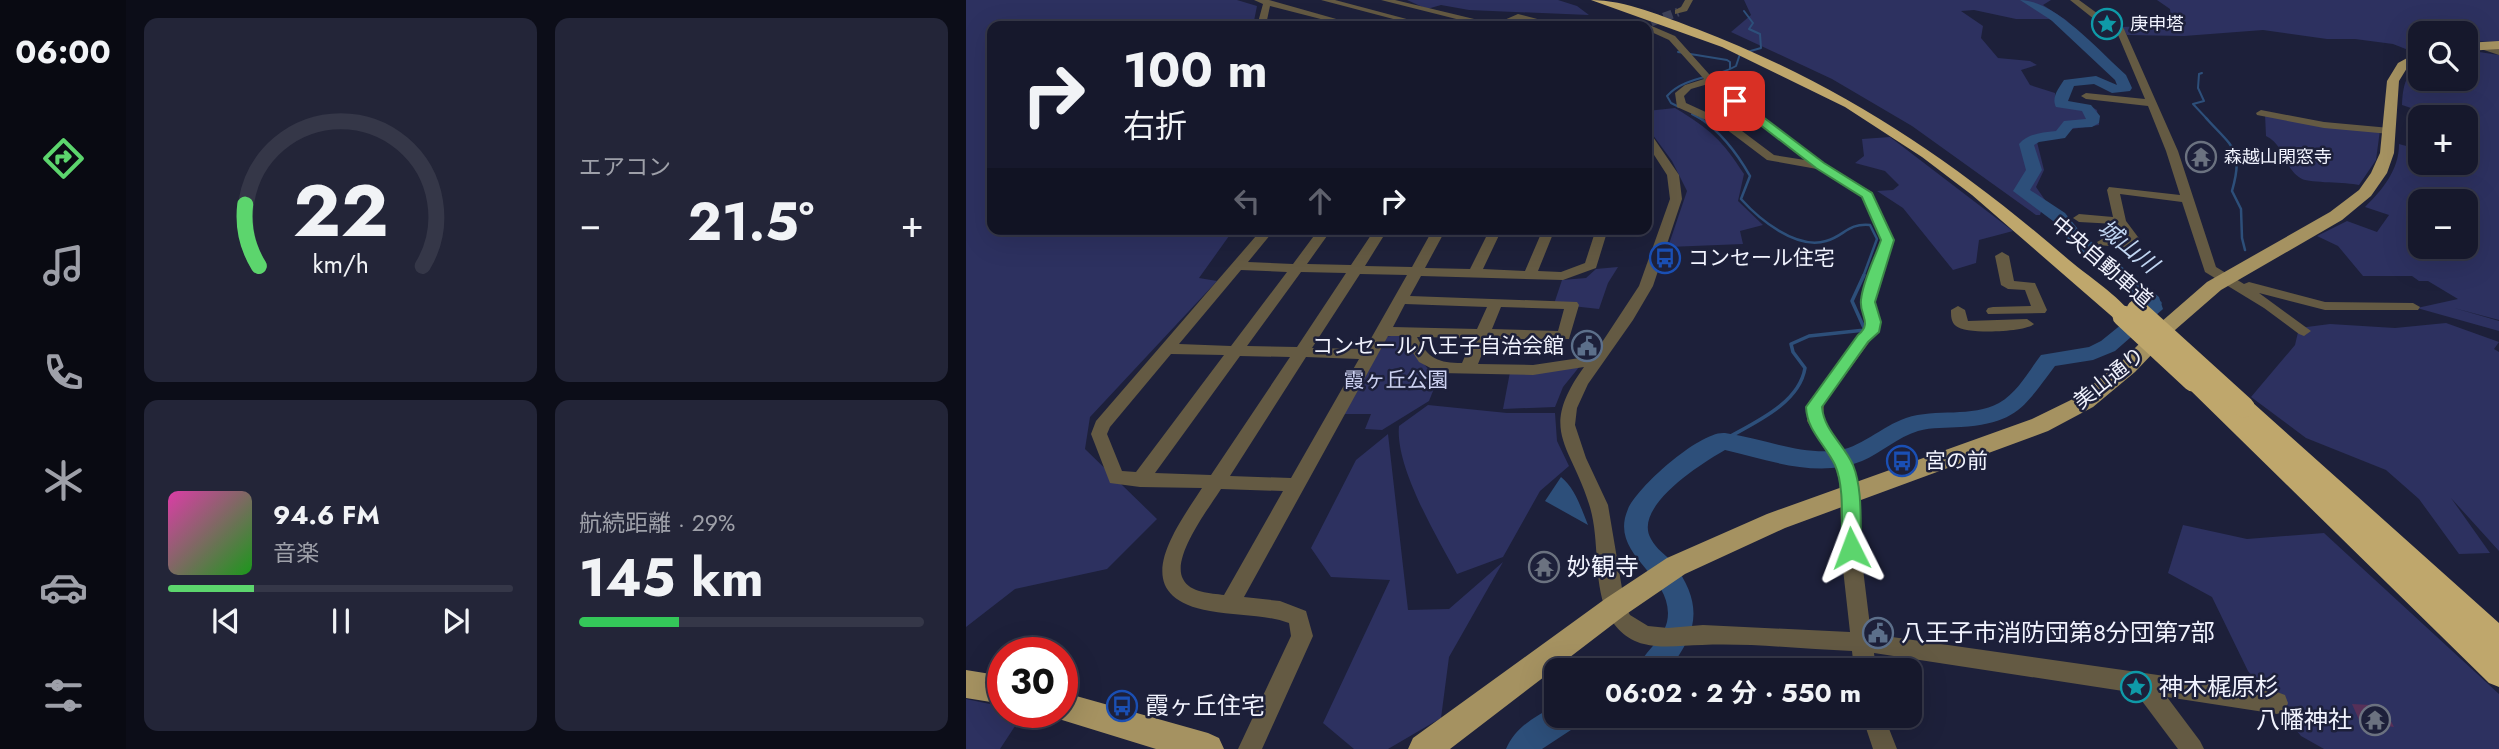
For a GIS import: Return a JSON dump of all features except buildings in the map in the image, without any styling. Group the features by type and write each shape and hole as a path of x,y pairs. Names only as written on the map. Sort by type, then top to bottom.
{"highway":[{"name":"中央自動車道","path":"1597,0 1668,21 1753,51"},
{"name":"中央自動車道","path":"1615,0 1686,22 1753,51 1824,90 1926,153 2130,313 2244,407 2499,641"},
{"name":"中央自動車道","path":"2130,313 2193,381 2499,673"}],"main road":[{"path":"2478,46 2499,45"},
{"name":"美山通り","path":"1615,607 1676,566 1740,536 2040,425 2097,393 2195,301 2227,278 2336,216 2357,200 2379,173 2387,153 2393,81 2397,71 2408,63"},
{"path":"1424,749 1615,607"},
{"path":"966,684 987,687"},
{"path":"1078,711 1208,749"}],"street":[{"path":"1301,11 1329,0 1408,21"},
{"path":"1385,0 1474,21"},
{"path":"1678,12 1684,9 1689,0"},
{"path":"2074,0 2102,20 2117,26 2172,151 2207,262 2215,272 2304,331"},
{"path":"1261,21 1262,1 1338,21"},
{"path":"1394,21 1423,9"},
{"path":"1508,21 1518,17 1537,21"},
{"path":"1652,27 1672,38 1707,78 1820,166 1868,195 1887,240 1868,302 1874,322 1871,332 1863,339 1814,407 1815,421 1840,459 1848,481 1853,569 1864,658"},
{"path":"2481,46 2499,52"},
{"path":"1707,78 1688,87 1679,95 1681,105 1730,127 1770,158 1820,166"},
{"path":"2086,96 2151,103"},
{"path":"2261,113 2324,125 2390,131"},
{"path":"1652,144 1673,175 1676,199 1646,286 1572,399 1567,425 1577,457 1599,505 1615,607 1623,622 1644,635 1668,638 1694,636 1862,642 2277,703"},
{"path":"2104,242 2132,244 2136,241 2120,221 2113,190 2187,199"},
{"path":"2079,218 2120,221"},
{"path":"1264,235 1102,425 1099,434 1116,478 1296,485"},
{"path":"1140,480 1321,235"},
{"path":"1251,749 1302,636 1299,617 1287,610 1199,602 1180,593 1173,582 1171,562 1181,536 1378,235"},
{"path":"1229,605 1437,235"},
{"path":"1475,272 1493,235"},
{"path":"1530,274 1546,235"},
{"path":"1400,300 1496,303 1559,288 1591,265 1600,235"},
{"path":"1993,311 2040,310 2030,286 2008,285 2002,256"},
{"path":"1238,266 1530,274 1559,288 1572,305 1564,336 1382,331"},
{"path":"2227,278 2305,303 2325,306 2413,307"},
{"path":"1468,368 1496,303"},
{"path":"1958,310 1959,321 1964,325 1993,327 2001,323 2027,324"},
{"path":"1408,332 1409,339 1433,366 1533,370 1597,360"},
{"path":"1168,349 1371,354"},
{"path":"2143,684 2193,749"},
{"path":"1877,728 1885,749"}],"green space":[{"path":"966,0 1237,0 1257,6 1254,21 987,21 987,235 1230,235 1199,278 1217,281 1090,417 1085,449 1157,519 1107,569 1015,589 966,627"},
{"path":"1407,0 1558,0 1577,6 1589,15 1469,10 1441,5 1427,9"},
{"path":"1744,0 2051,0 2043,5 2066,20 2082,37 2049,19 2016,19 1974,10 1961,11 1983,26 1981,38 1998,58 2030,61 2037,65 2021,70 2030,85 2055,93 2055,100 2092,107 2097,110 2099,125 2072,129 2037,142 2044,170 2036,187 2045,200 2040,215 2036,215 1912,126 1832,79 1731,32 1751,15"},
{"path":"2157,0 2499,0 2499,42 2478,41 2478,21 2408,21 2408,50 2393,44 2263,30 2184,36 2127,35 2122,27 2172,25 2170,9"},
{"path":"2478,52 2499,55 2499,320 2454,308 2499,321 2499,331 2417,308 2458,299 2428,281 2419,281 2412,276 2363,276 2338,246 2317,236 2347,221 2377,232 2389,215 2365,207 2389,179 2399,144 2408,146 2408,175 2478,175 2478,105 2402,105 2408,77 2408,91 2478,91"},
{"path":"1675,108 1697,122 1729,152 1744,174 1738,201 1763,225 1740,231 1743,244 1668,247 1687,191 1672,161 1652,134 1652,110"},
{"path":"2265,114 2380,130 2376,160 2359,185 2302,179 2292,170 2273,140 2266,136"},
{"path":"1890,137 2013,231 1979,240 1976,263 1953,270 1903,208 1877,191 1893,190 1899,185 1885,171 1855,163 1864,156 1862,139"},
{"path":"1618,267 1608,283 1599,309 1554,304 1562,280 1586,278 1596,269"},
{"path":"2446,323 2499,342 2494,349 2499,352 2499,551 2451,498 2490,553 2459,554 2419,499 2386,470 2306,438 2251,397 2295,345 2299,328 2330,324 2395,328"},
{"name":"霞ヶ丘公園","path":"1399,335 1429,370 1441,371 1429,401 1382,430 1365,429 1371,414 1341,414 1383,337"},
{"path":"1580,366 1563,387 1555,407 1503,409 1510,372"},
{"path":"1428,405 1507,413 1555,413 1557,441 1569,466 1540,491 1503,557 1457,574 1419,502 1410,481 1400,443 1399,426"},
{"path":"1388,434 1408,610 1449,609 1503,562 1449,657 1441,718 1388,749 1354,749 1323,723 1390,580 1331,577 1311,548 1356,460"},
{"path":"2183,525 2247,539 2324,533 2499,694 2499,749 2324,749 2301,736 2248,671 2212,597 2168,573"},
{"path":"966,699 987,703 987,728 1014,728 1000,749 966,749"}],"shaded area":[{"path":"1561,477 1574,493 1588,525 1545,501"}],"waterway":[{"name":"城山川","path":"1660,658 1677,633 1681,621 1679,597 1661,568 1639,543 1635,525 1640,510 1650,495 1679,468 1722,441 1805,459 1837,460 1858,453 1912,424 1997,413 2023,395 2048,360 2093,353 2108,346 2153,309 2152,301 2076,238 2059,217 2021,191 2034,170 2026,144 2035,138 2060,135 2069,124 2092,123 2093,116 2086,108 2061,104 2061,97 2069,83 2096,80 2112,89 2125,88 2121,78 2055,18 2025,0"},
{"path":"1730,69 1736,66 1740,54 1761,48 1760,34 1749,29 1753,23 1744,11"},
{"path":"1678,52 1727,60 1730,62 1730,69"},
{"path":"1679,107 1671,103 1667,96 1674,90 1691,81 1730,69"},
{"path":"2202,73 2199,74 2198,88 2204,101 2193,104 2208,120"},
{"path":"1692,114 1701,119"},
{"path":"2206,118 2234,150 2237,166 2232,191 2241,209 2245,250"},
{"path":"1701,119 1728,144 1750,176 1741,199 1779,231 1814,243 1832,239 1856,226 1870,225 1877,239 1863,277"},
{"path":"1722,441 1772,412 1794,393 1805,368 1793,352 1791,344 1809,336 1865,330 1852,301 1864,275"},
{"name":"城山川","path":"2152,304 2160,303"},
{"name":"城山川","path":"1522,749 1535,734 1545,728"}],"tunnel":[{"path":"1652,22 1678,12"}],"place":[{"name":"庚申塔","path":"2107,24"},
{"name":"森越山閑窓寺","path":"2201,157"},
{"name":"コンセール住宅","path":"1665,258"},
{"name":"コンセール八王子自治会館","path":"1587,346"},
{"name":"宮の前","path":"1902,461"},
{"name":"妙観寺","path":"1544,567"},
{"name":"八王子市消防団第8分団第7部","path":"1878,633"},
{"name":"神木梶原杉","path":"2136,687"},
{"name":"霞ヶ丘住宅","path":"1122,706"},
{"name":"八幡神社","path":"2375,720"}],"route":[{"path":"1735,101 1820,166 1868,195 1887,240 1883,259 1869,292 1868,302 1874,322 1871,332 1863,339 1814,407 1815,421 1844,465 1848,480 1851,548"}]}
